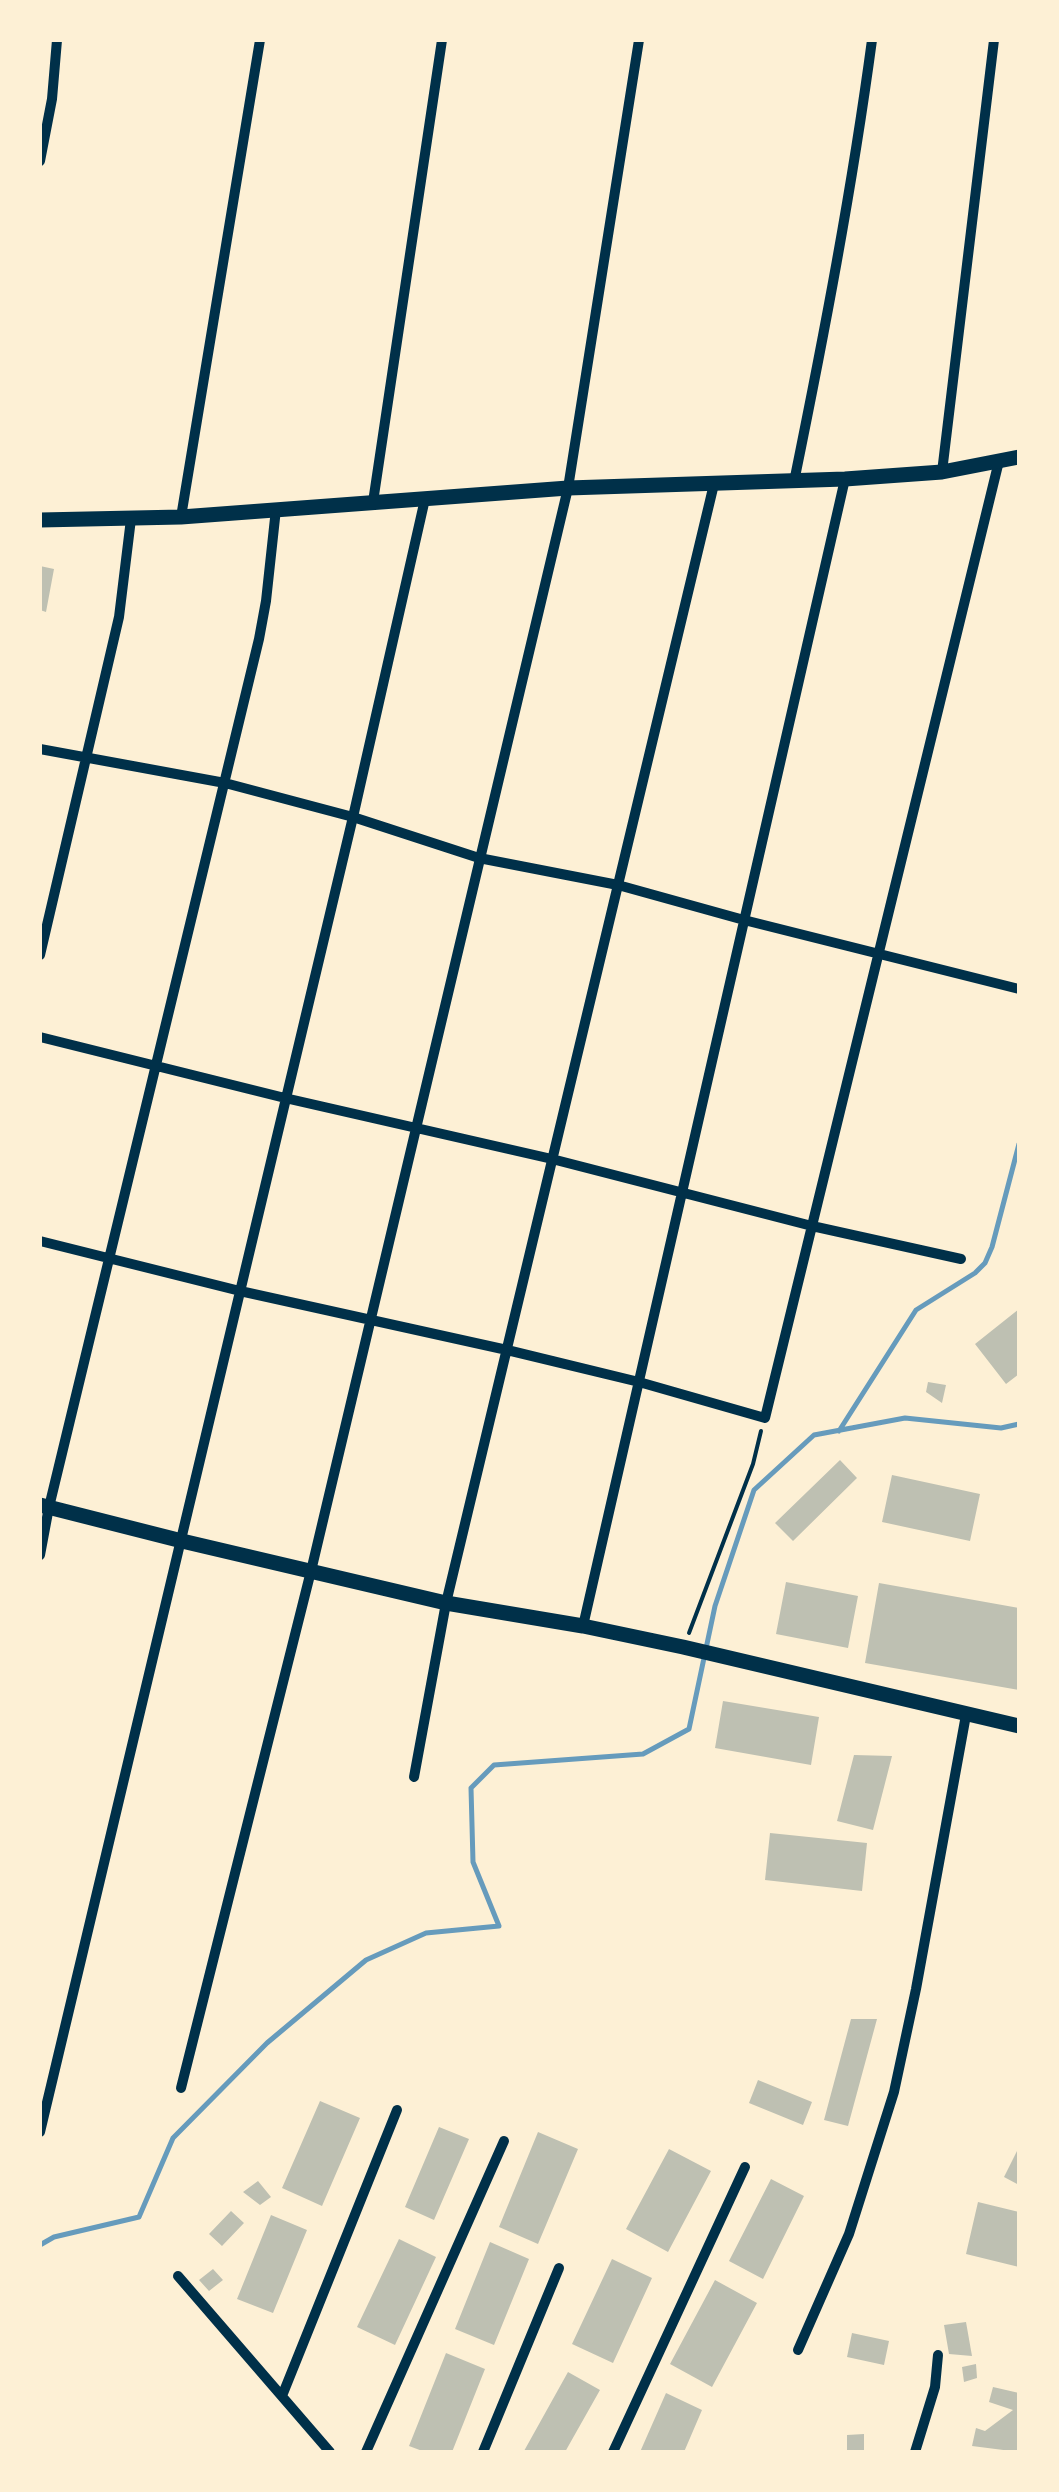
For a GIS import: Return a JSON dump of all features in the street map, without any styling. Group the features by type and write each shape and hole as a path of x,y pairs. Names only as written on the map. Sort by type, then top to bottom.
{"street":[{"path":"40,161 52,99 57,40"},
{"path":"180,517 260,40"},
{"path":"373,502 442,40"},
{"path":"182,2088 311,1571 568,488 639,40"},
{"path":"794,482 856,156 872,40"},
{"path":"942,472 994,40"},
{"path":"40,92 52,99"},
{"path":"40,520 180,517 568,488 845,479 942,472 1019,457"},
{"path":"40,1241 639,1382 765,1418 999,461"},
{"path":"583,1626 845,479"},
{"path":"414,1777 446,1602 714,484"},
{"path":"40,2132 425,499"},
{"path":"40,1555 45,1506 110,1258 259,640 276,509"},
{"path":"40,955 119,617 131,519"},
{"path":"40,749 225,783 353,817 478,858 618,885 1019,989"},
{"path":"40,1038 961,1260"},
{"path":"45,1506 446,1602 688,1648 1019,1726"},
{"path":"798,2350 849,2234 894,2092 966,1715"},
{"path":"282,2396 397,2110"},
{"path":"366,2452 504,2141"},
{"path":"613,2452 745,2167"},
{"path":"482,2452 559,2268"},
{"path":"178,2276 330,2452"},
{"path":"915,2452 936,2387 938,2355"}],"path":[{"path":"688,1648 753,1464 765,1418"}],"building":[{"path":"40,566 54,569 46,612 40,610"},
{"path":"1019,1309 1019,1374 1006,1384 975,1344"},
{"path":"928,1382 946,1385 942,1403 926,1392"},
{"path":"840,1460 857,1478 793,1541 775,1523"},
{"path":"892,1475 980,1494 970,1541 882,1522"},
{"path":"786,1582 858,1596 848,1648 776,1634"},
{"path":"879,1583 1019,1608 1019,1690 865,1663"},
{"path":"723,1701 819,1717 811,1765 715,1748"},
{"path":"854,1755 892,1756 873,1830 837,1821"},
{"path":"770,1833 867,1843 862,1891 765,1880"},
{"path":"851,2019 877,2019 848,2126 824,2120"},
{"path":"758,2080 812,2102 803,2125 749,2103"},
{"path":"320,2101 360,2118 322,2206 282,2188"},
{"path":"439,2127 469,2139 434,2220 405,2207"},
{"path":"538,2132 578,2149 538,2244 499,2227"},
{"path":"1019,2147 1019,2185 1004,2177"},
{"path":"669,2149 711,2171 668,2252 626,2229"},
{"path":"771,2179 804,2196 763,2279 729,2261"},
{"path":"258,2181 271,2197 260,2205 243,2192"},
{"path":"978,2202 1019,2212 1019,2267 966,2254"},
{"path":"231,2211 244,2223 222,2246 209,2234"},
{"path":"271,2215 307,2230 273,2313 237,2299"},
{"path":"399,2239 436,2257 395,2345 357,2327"},
{"path":"490,2242 529,2259 494,2345 455,2329"},
{"path":"612,2259 652,2278 613,2363 572,2344"},
{"path":"213,2269 223,2280 209,2291 199,2280"},
{"path":"715,2280 757,2303 712,2387 670,2364"},
{"path":"966,2322 972,2356 949,2354 944,2325"},
{"path":"852,2333 889,2341 884,2365 847,2357"},
{"path":"446,2353 485,2369 452,2452 425,2452 409,2446"},
{"path":"976,2364 977,2378 964,2382 962,2367"},
{"path":"568,2372 600,2390 565,2452 524,2451"},
{"path":"993,2387 1019,2393 1019,2452 972,2446 976,2428 985,2431 1013,2410 989,2402"},
{"path":"666,2393 702,2410 684,2452 640,2452"},
{"path":"864,2434 864,2452 847,2452 847,2435"}],"waterway":[{"path":"839,1431 916,1310 985,1263 1019,1144"},
{"path":"40,2245 54,2237 139,2217 173,2138 267,2043 366,1960 426,1933 499,1926 473,1862 471,1788 494,1765 643,1754 689,1729 715,1606 754,1490 814,1435 905,1418 1001,1428 1019,1424"}]}
